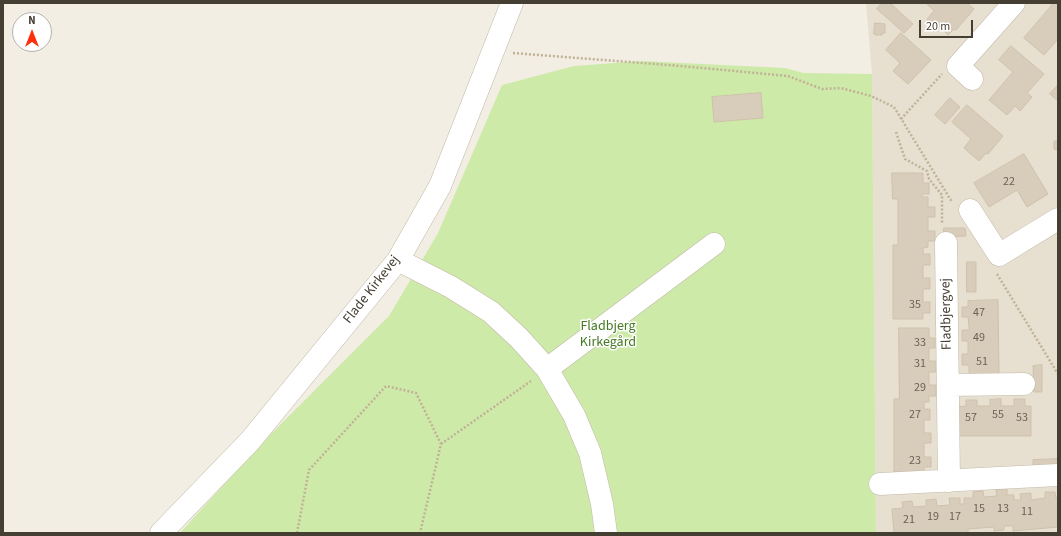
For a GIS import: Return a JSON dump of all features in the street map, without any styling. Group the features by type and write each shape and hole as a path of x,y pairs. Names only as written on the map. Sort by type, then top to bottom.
{"street":[{"name":"Flade Kirkevej","path":"161,533 250,440 398,260 440,186 512,3"},
{"path":"965,72 1014,3"},
{"path":"962,208 999,255 1058,219"},
{"name":"Fladbjergvej","path":"946,243 949,480"},
{"path":"547,369 714,244"},
{"path":"398,260 451,287 491,312 519,338 547,369 574,415 590,453 602,504 606,533"},
{"path":"948,385 1024,384"},
{"path":"880,484 1058,475"}],"path":[{"path":"492,51 788,76 822,89 841,88 871,96 894,107 962,208"},
{"path":"901,119 946,70 965,72"},
{"path":"896,132 905,159 927,171 929,179 942,195 942,239 946,243"},
{"path":"996,273 1058,374"},
{"path":"441,444 547,369"},
{"path":"297,533 309,470 386,386 416,392 441,444 420,533"}],"shaded area":[{"path":"866,3 1058,3 1058,533 876,533 872,74"}],"green space":[{"name":"Fladbjerg Kirkegård","path":"641,61 785,68 804,73 872,74 876,533 180,533 256,449 389,316 438,233 502,85 574,66"}],"building":[{"path":"882,3 890,3 913,24 904,33 877,9"},
{"path":"926,3 967,3 974,9 956,30 954,29 948,35 940,27 938,29 927,19 934,11"},
{"path":"1054,3 1058,3 1058,39 1044,55 1024,38"},
{"path":"875,23 885,24 885,33 882,33 882,35 874,34"},
{"path":"901,33 931,60 908,84 893,71 900,63 886,50"},
{"path":"1011,46 1044,74 1027,93 1032,97 1020,111 1015,106 1007,115 989,100 1013,72 999,60"},
{"path":"1058,85 1058,101 1050,94"},
{"path":"761,93 763,118 714,122 712,97"},
{"path":"950,98 960,107 945,124 935,115"},
{"path":"967,105 1003,136 988,154 986,153 979,161 964,148 971,139 952,122"},
{"path":"1058,140 1058,150 1054,149 1054,142"},
{"path":"1024,154 1048,194 1027,207 1017,190 989,207 974,183"},
{"path":"892,173 923,173 923,183 929,183 929,194 922,194 922,197 928,197 928,207 935,207 935,217 928,217 928,231 935,231 935,241 928,241 928,247 923,248 923,254 930,254 930,265 923,265 923,278 930,278 930,289 923,289 923,302 930,302 930,313 923,313 923,319 893,319 893,245 898,245 898,199 893,199"},
{"path":"944,228 965,228 966,236 944,237"},
{"path":"967,262 976,262 976,292 967,292"},
{"path":"998,300 999,374 969,374 969,365 962,365 962,354 968,354 968,341 962,341 962,330 969,330 969,326 968,317 962,317 962,307 968,307 968,301"},
{"path":"899,328 929,328 929,338 935,338 935,348 929,348 929,361 936,361 936,372 929,372 929,385 936,385 936,396 929,396 929,402 924,402 924,409 930,409 930,420 924,420 924,433 931,433 931,443 924,443 924,457 931,457 931,467 924,467 924,473 894,473 894,399 899,399"},
{"path":"1042,365 1042,392 1034,392 1033,366"},
{"path":"1001,399 1001,406 1014,406 1014,399 1025,399 1025,406 1031,406 1031,436 957,436 957,407 966,406 966,400 977,400 977,406 990,406 990,400"},
{"path":"1058,459 1058,467 1033,469 1033,460"},
{"path":"1007,489 1007,495 1014,495 1014,500 1021,500 1020,494 1031,493 1031,500 1045,498 1045,492 1055,492 1056,498 1058,498 1058,527 1013,531 1013,526 1004,526 1004,530 994,531 994,527 968,529 968,533 894,533 892,509 903,508 902,502 912,501 913,507 926,506 926,500 936,499 937,506 950,505 949,498 960,498 960,504 964,504 964,498 973,498 973,492 983,491 984,497 997,496 996,490"}]}
